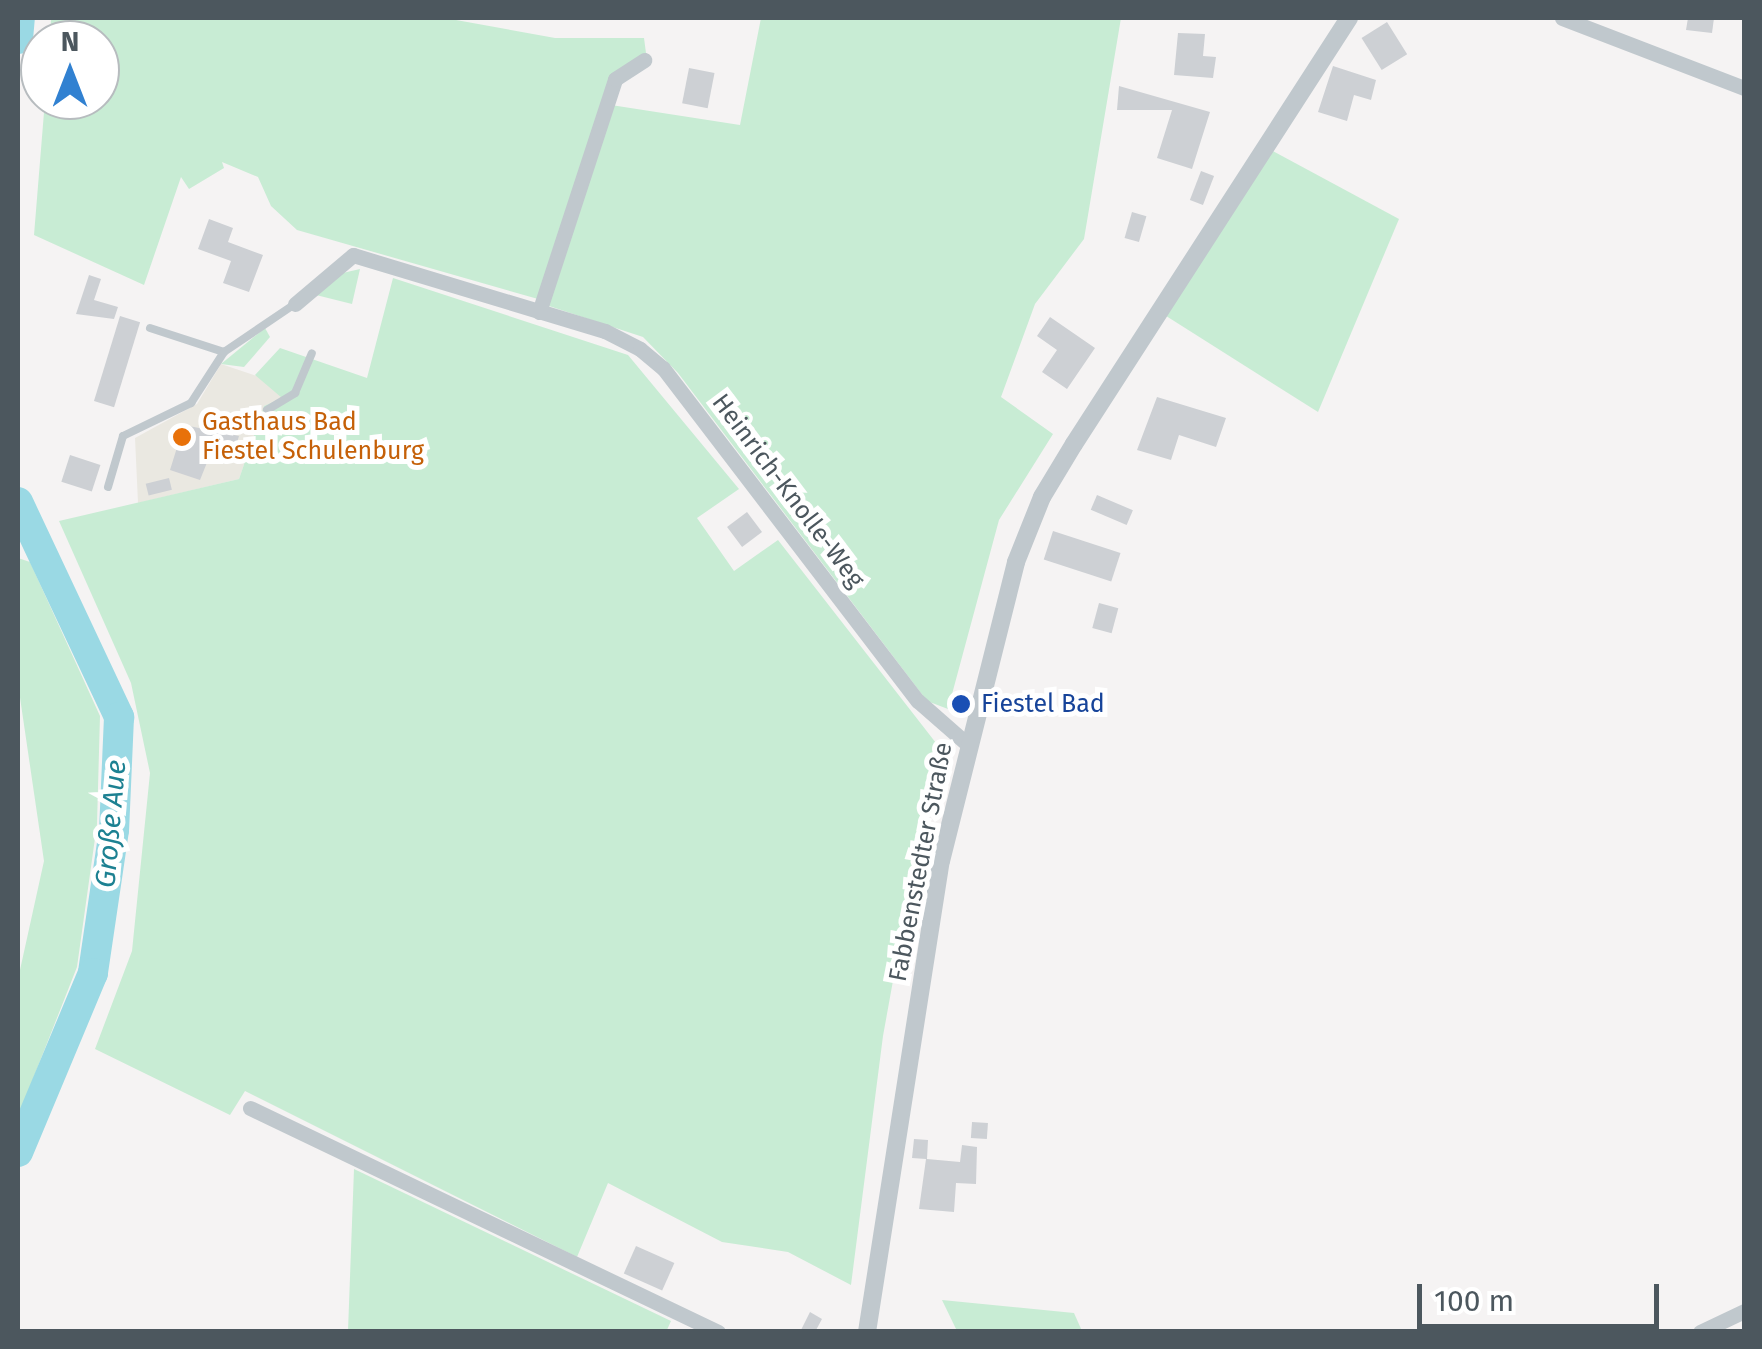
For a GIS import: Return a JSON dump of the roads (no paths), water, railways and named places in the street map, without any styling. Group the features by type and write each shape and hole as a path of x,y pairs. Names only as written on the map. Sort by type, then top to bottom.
{"street":[{"name":"Fabbenstedter Straße","path":"867,1332 941,862 1016,562 1042,497 1349,18"},
{"path":"1562,18 1744,88"},
{"path":"538,312 615,79 644,60"},
{"name":"Heinrich-Knolle-Weg","path":"295,304 353,255 605,331 663,368 918,701 968,744"},
{"path":"250,1108 718,1332"},
{"path":"1700,1332 1744,1313"}],"lane":[{"path":"108,487 123,436 191,403 224,352 295,304"},
{"path":"150,328 224,352"},
{"path":"267,410 295,393 312,353"}],"waterway":[{"name":"Große Aue","path":"18,39 20,18"},
{"name":"Große Aue","path":"18,502 119,717 114,830 93,973 18,1152"}],"place":[{"name":"Gasthaus Bad Fiestel Schulenburg","path":"182,437"},
{"name":"Fiestel Bad","path":"961,704"}]}
